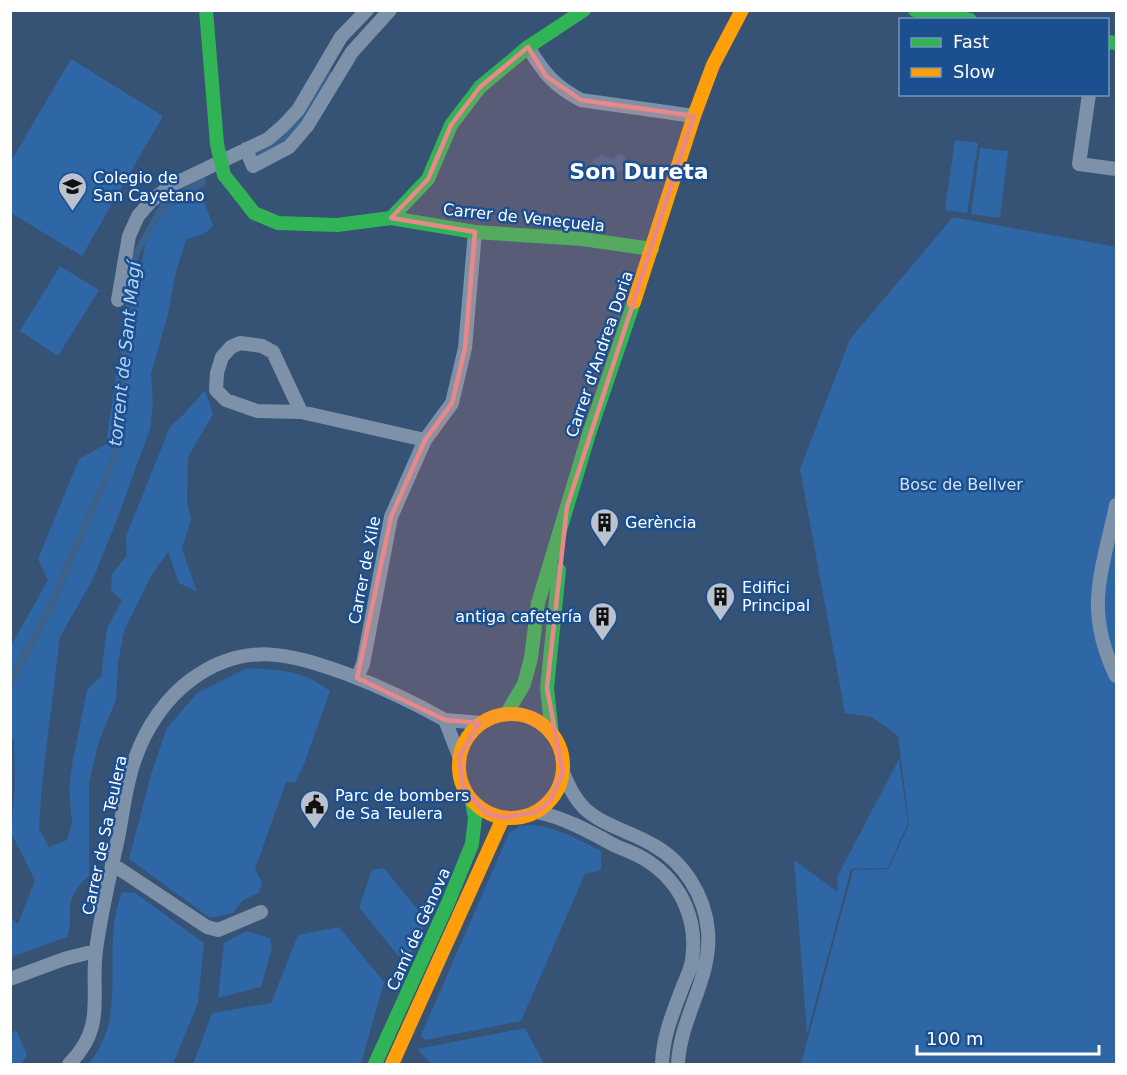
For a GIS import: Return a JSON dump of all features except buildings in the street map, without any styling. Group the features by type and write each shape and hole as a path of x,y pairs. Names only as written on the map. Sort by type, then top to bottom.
{"street":[{"name":"Carrer de Veneçuela","path":"206,10 217,144 224,175 254,213 278,223 337,225 391,218 475,232 582,239 652,249"},
{"path":"118,300 129,236 138,216 151,201 172,185 268,139 298,110 341,37 367,10"},
{"path":"246,149 253,166 290,147 307,126 351,52 390,10"},
{"path":"391,218 428,179 451,125 480,87 528,47 584,10"},
{"name":"Carrer d'Andrea Doria","path":"507,713 524,684 531,658 538,603 589,434 694,117 713,65 742,10"},
{"path":"915,10 959,18"},
{"path":"528,47 546,76 569,94 581,100 694,117"},
{"path":"1089,96 1080,164 1116,169"},
{"name":"Carrer de Xile","path":"357,678 363,664 390,517 426,440 452,403 462,359 475,232"},
{"path":"301,412 273,352 262,346 240,343 231,347 222,357 217,373 216,390 226,400 257,411 301,412 426,440"},
{"path":"1116,505 1099,588 1104,646 1116,676"},
{"path":"552,734 547,688 553,610 567,507"},
{"name":"Carrer de Sa Teulera","path":"69,1065 79,1055 90,1034 96,1008 95,951 135,759 156,716 176,691 207,668 229,659 261,654 301,658 416,703 445,720 482,723"},
{"path":"507,713 525,715 541,722 552,734 561,751 563,773 560,786 550,801 537,812 520,818 502,818 486,813 472,802 463,788 459,772 459,756 465,740 476,727 490,717 507,713"},
{"path":"445,720 459,756"},
{"path":"563,773 574,797 586,811 620,830 655,845 692,880 700,897 708,930 707,963 684,1025 678,1065"},
{"name":"Camí de Gènova","path":"375,1065 472,844 475,818 472,802"},
{"path":"537,812 578,825 648,861 678,889 685,903 693,932 692,962 664,1036 662,1065"},
{"name":"Camí de Gènova","path":"392,1065 502,818"},
{"path":"112,864 207,927 218,930 261,912"},
{"path":"10,979 64,959 95,951"},
{"path":"669,1065 675,1033 684,1025"}],"highlighted area":[{"path":"528,47 546,76 581,100 694,116 567,507 547,688 563,773 550,801 537,812 503,818 486,813 463,788 459,756 479,723 445,720 357,678 391,517 425,440 452,403 465,348 475,232 391,218 428,179 451,125 480,87"}],"green space":[{"path":"71,59 163,116 82,256 11,213 11,161"},
{"path":"955,140 978,143 967,213 945,210"},
{"path":"980,148 1008,151 1000,218 971,214"},
{"path":"199,187 213,226 204,234 186,239 151,374 153,404 150,429 93,579 60,637 42,783 39,829 49,847 67,840 72,823 69,787 87,690 101,676 107,628 122,600 111,591 112,574 127,555 126,536 170,427 205,390 213,414 188,457 187,501 191,520 182,549 197,592 179,583 168,552 152,574 124,631 118,664 116,700 99,741 89,782 89,875 79,886 72,899 67,937 11,957 11,917 18,924 35,880 11,833 15,787 14,739 11,740 11,646 48,580 38,559 79,459 106,444 116,376 151,220 164,199"},
{"name":"Bosc de Bellver","path":"953,217 1116,247 1116,1064 801,1064 853,870 889,869 909,824 898,736 872,717 845,713 800,469 850,339"},
{"path":"60,266 99,290 58,356 20,331"},
{"path":"247,668 291,672 311,679 330,691 303,767 295,782 286,782 255,869 262,882 259,893 243,900 233,913 210,918 129,859 151,774 167,728 197,693"},
{"path":"899,759 908,823 888,868 851,869 807,1034 794,860 838,892 837,877"},
{"path":"532,825 560,831 601,851 601,870 585,874 521,1021 425,1040 421,1035 509,833 520,826"},
{"path":"384,868 422,915 425,924 411,954 407,956 398,956 359,907 372,870"},
{"path":"122,892 135,893 204,943 198,1003 173,1064 88,1064 101,1045 108,1025 112,1003 113,936"},
{"path":"339,927 384,982 361,1064 193,1064 212,1013 271,1003 298,935"},
{"path":"246,931 270,938 272,947 261,987 218,998 224,943"},
{"path":"525,1028 544,1064 431,1064 417,1049"},
{"path":"16,1030 27,1055 21,1064 11,1064 11,1034"}],"water":[{"path":"318,82 326,86 303,122 283,143 257,157 254,150"},
{"path":"602,154 611,159 620,154 625,156 626,167 620,172 608,167 594,170 590,163"},
{"path":"204,177 207,184 168,209 153,229 139,255 133,289 118,458 54,610 11,689 11,671 44,611 111,457 127,290 133,253 163,204 179,191"}],"waterway":[{"name":"torrent de Sant Magí","path":"320,87 329,73"}],"traffic: fast":[{"path":"206,10 217,144"},
{"path":"391,218 428,179 451,125 480,87 528,47 584,10"},
{"path":"915,10 959,18"},
{"path":"1109,42 1116,43"},
{"path":"217,144 224,175 240,195"},
{"path":"240,195 254,213 278,223 337,225 391,218 475,232 582,239 652,249"},
{"path":"507,713 524,684 531,658 538,603 589,434 634,302"},
{"path":"552,734 547,688 559,570"},
{"path":"375,1064 448,903 472,844 475,818 472,802"}],"traffic: slow":[{"path":"634,302 694,116 713,65 742,10"},
{"path":"511,714 531,718 548,729 559,746 563,766 559,786 548,803 531,814 511,818 491,814 474,803 463,786 459,766 463,746 474,729 491,718 511,714"},
{"path":"392,1064 503,818"}],"place":[{"name":"Colegio de San Cayetano","path":"72,212"},
{"name":"Gerència","path":"604,548"},
{"name":"Edifici Principal","path":"721,622"},
{"name":"antiga cafetería","path":"603,642"},
{"name":"Parc de bombers de Sa Teulera","path":"314,830"}],"district":[{"name":"Son Dureta","path":"639,171"}]}
